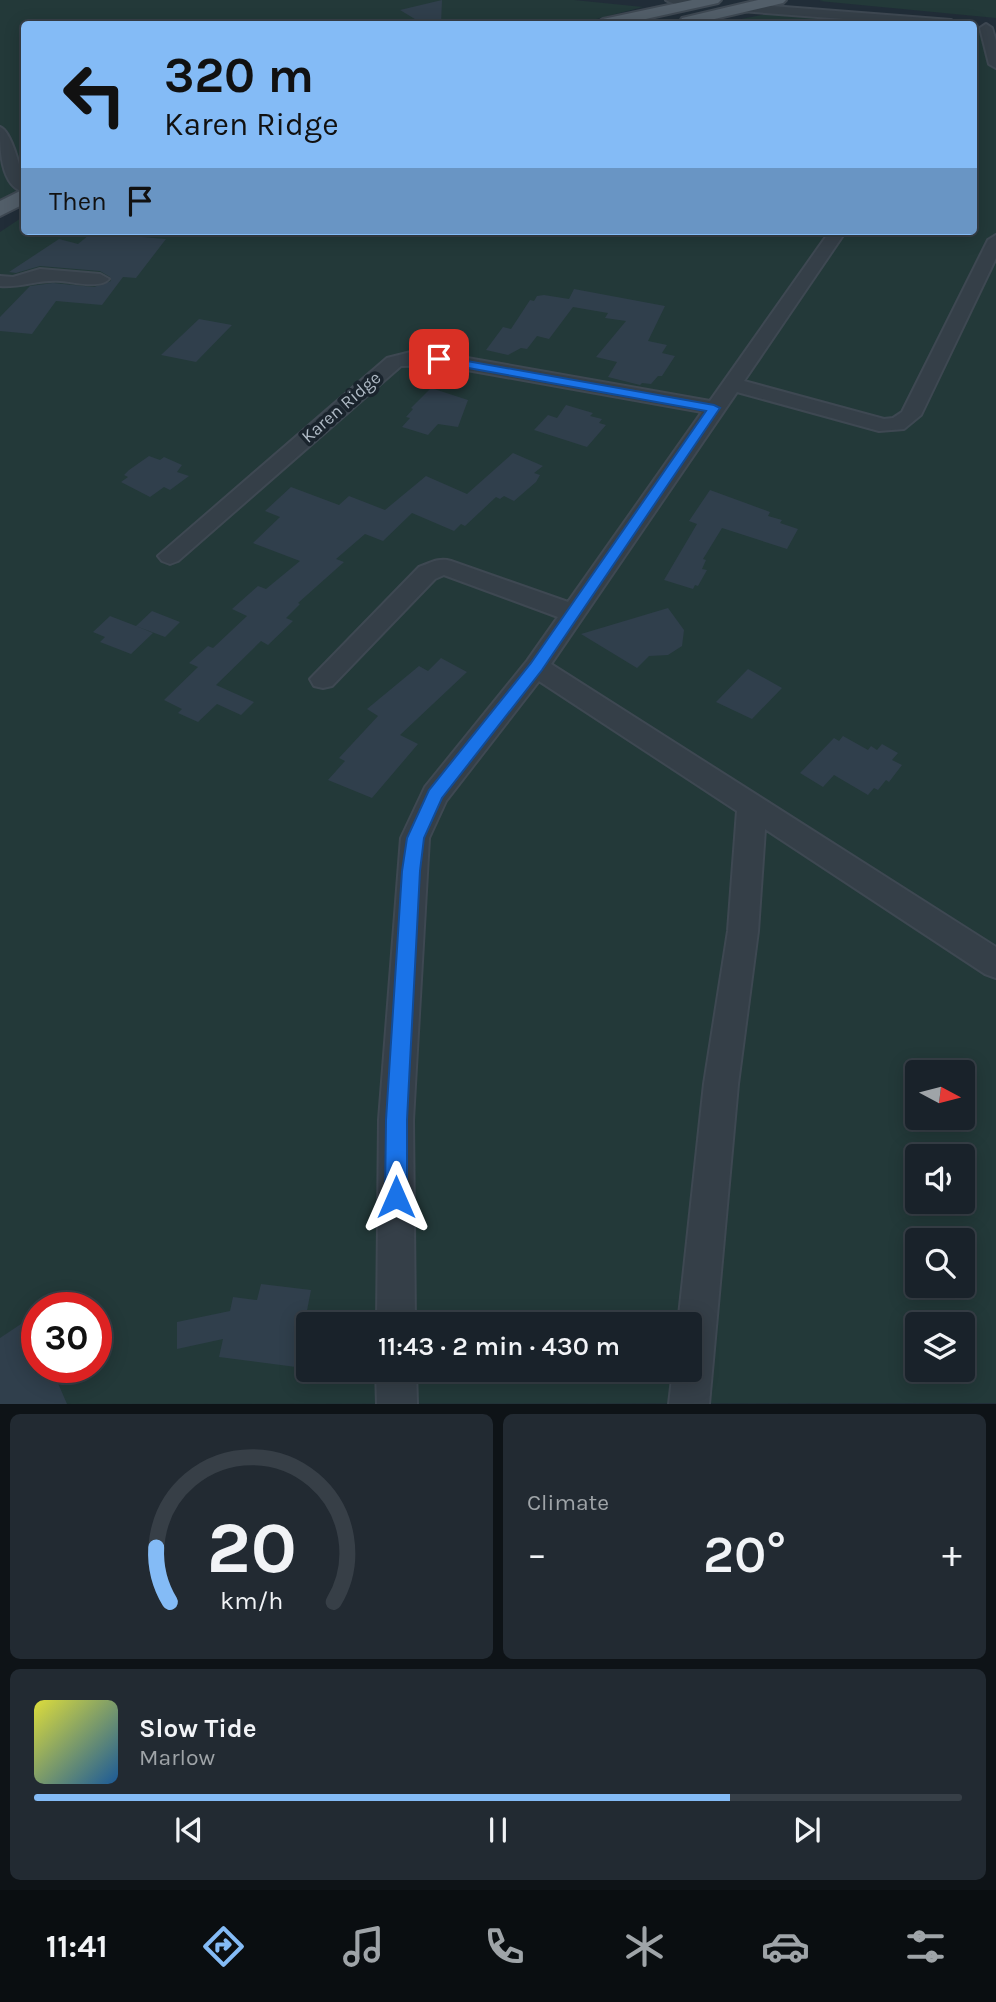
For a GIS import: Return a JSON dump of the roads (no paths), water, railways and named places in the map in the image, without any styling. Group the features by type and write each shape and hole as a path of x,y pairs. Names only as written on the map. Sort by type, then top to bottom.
{"main road":[{"path":"617,21 707,1"},
{"path":"688,21 745,8 784,5"},
{"path":"0,210 21,197"}],"street":[{"path":"671,0 707,1"},
{"path":"790,21 786,16 784,5 925,21"},
{"path":"985,27 996,64"},
{"path":"0,131 16,179 21,184"},
{"path":"0,188 21,194"},
{"path":"396,1312 396,1120 415,838 435,795 536,667 835,235"},
{"path":"731,384 879,425 902,423 911,415 996,240"},
{"path":"0,281 14,282 40,274 100,279"},
{"name":"Karen Ridge","path":"170,556 394,362 411,358 439,359 714,408"},
{"path":"323,679 427,573 443,566 573,613"},
{"path":"536,667 996,964"},
{"path":"689,1404 721,1084 744,919 752,806"},
{"path":"397,1382 397,1404"}]}
